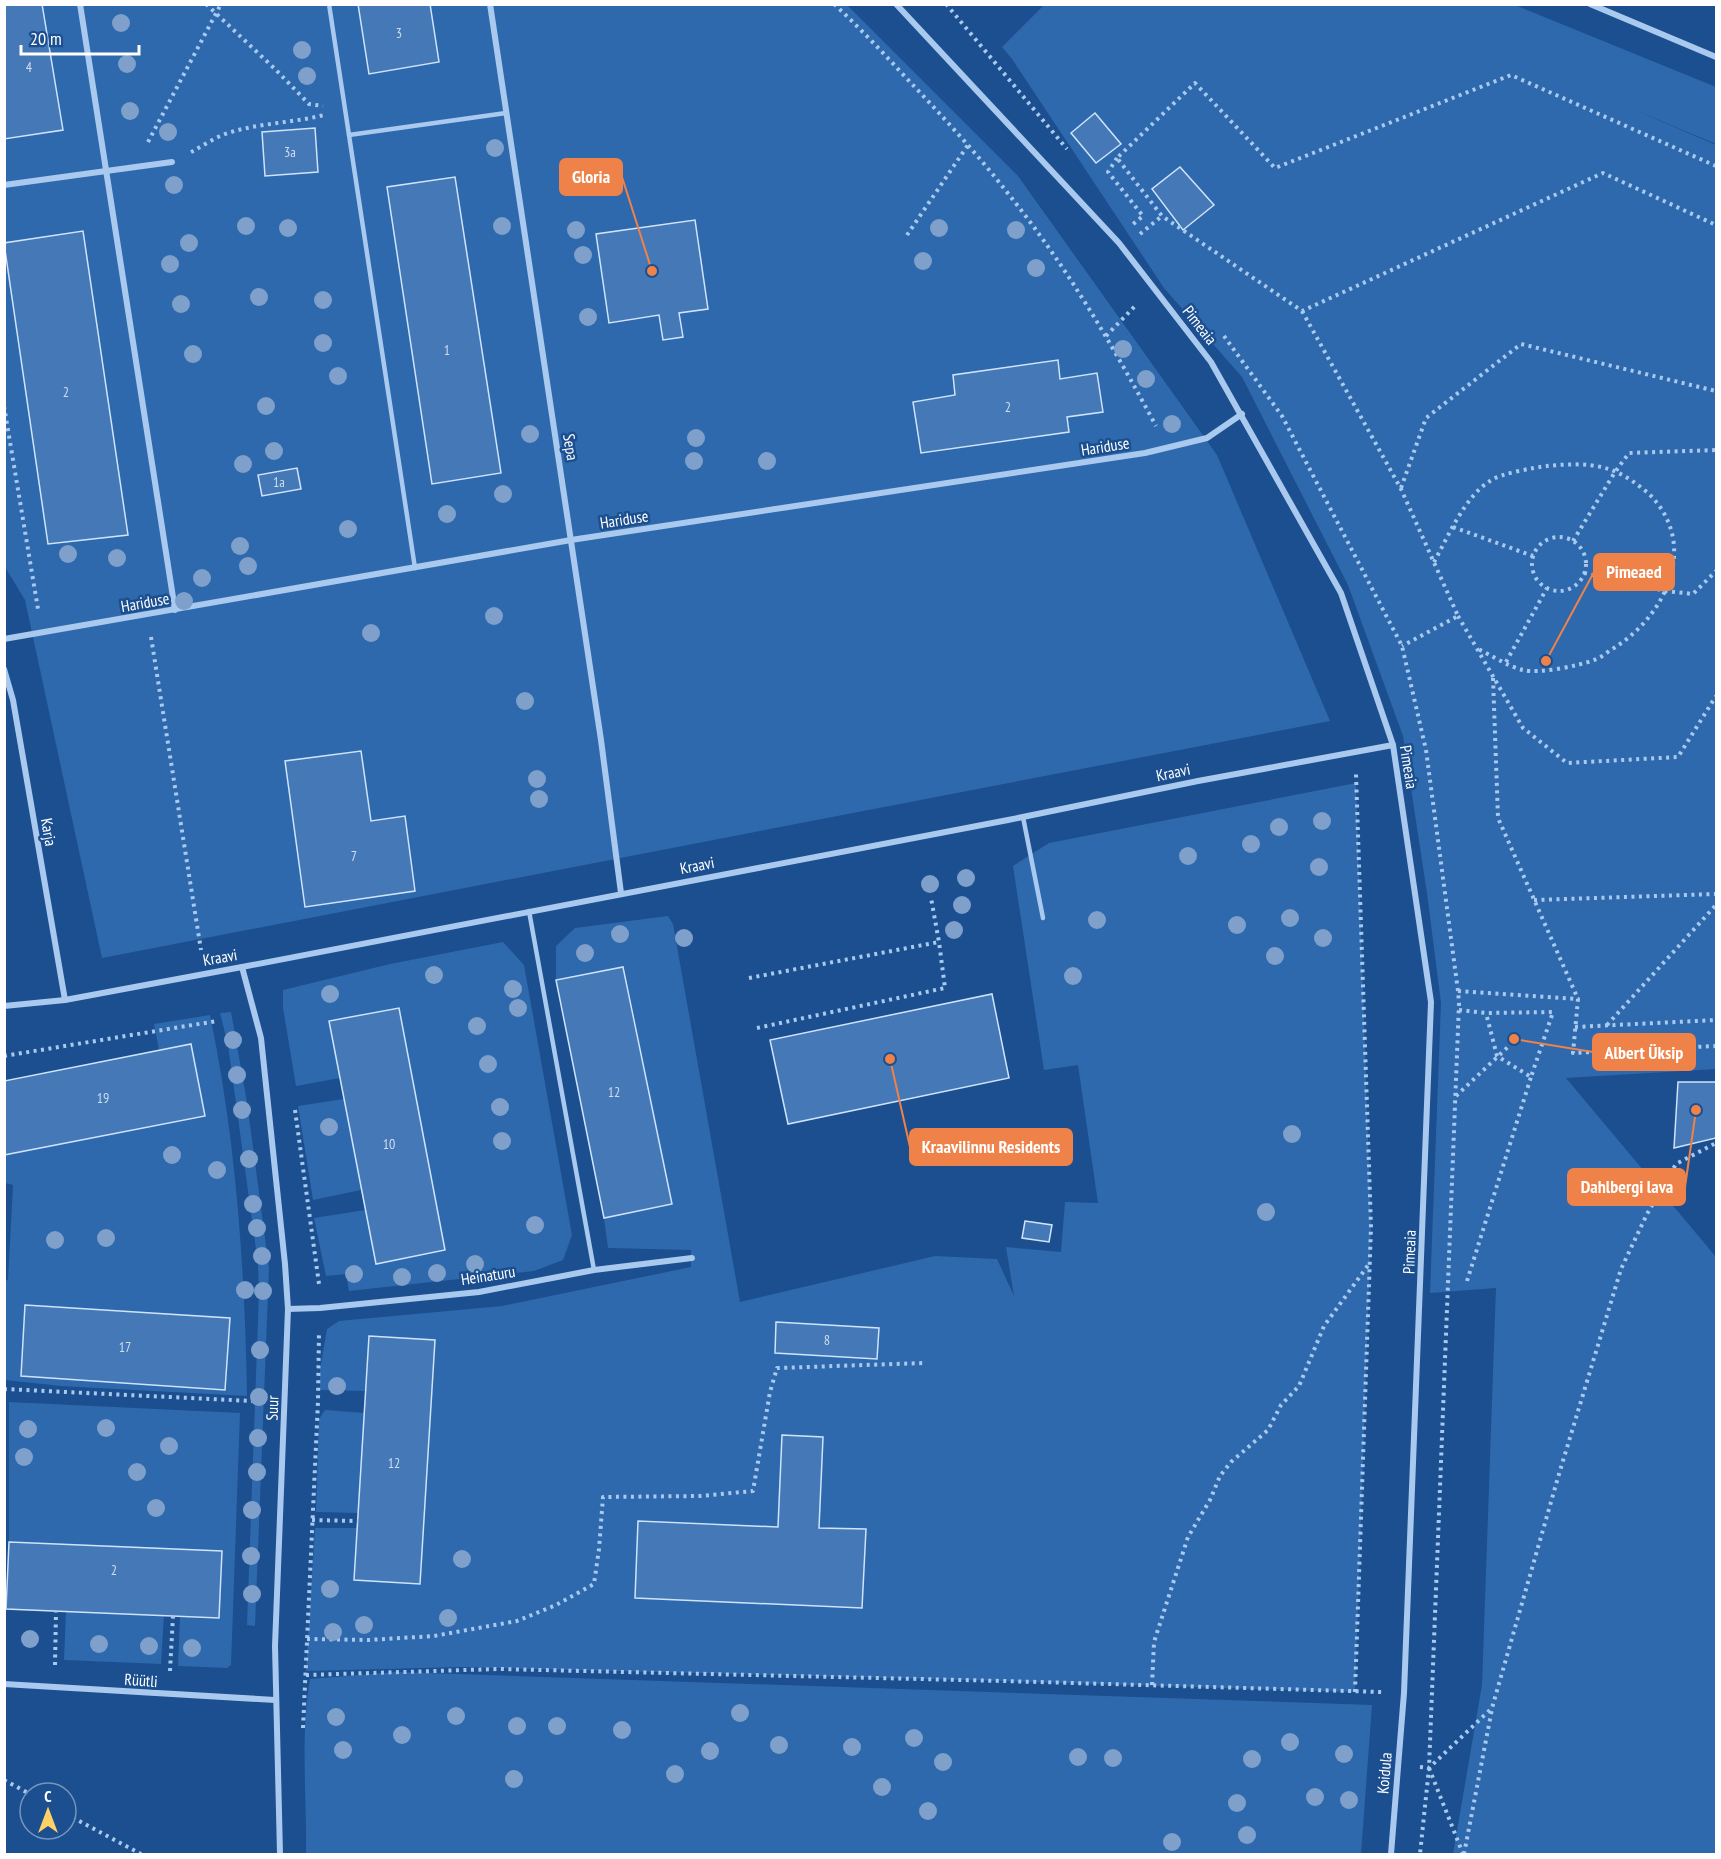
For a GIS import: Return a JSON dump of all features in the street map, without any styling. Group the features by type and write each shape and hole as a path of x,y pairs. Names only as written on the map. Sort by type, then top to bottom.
{"street":[{"path":"80,4 175,610"},
{"name":"Sepa","path":"490,4 600,729 621,893"},
{"name":"Pimeaia","path":"896,4 1119,243 1211,362 1341,593 1393,745 1431,1002 1404,1693"},
{"path":"1590,4 1716,57"},
{"path":"4,185 172,162"},
{"name":"Hariduse","path":"4,639 571,540 1145,453 1207,438 1242,414"},
{"name":"Karja","path":"4,669 13,700 65,1000"},
{"name":"Kraavi","path":"4,1006 65,1000 242,967 1393,745"},
{"name":"Suur","path":"242,967 261,1038 288,1309 275,1646 280,1854"},
{"name":"Heinaturu","path":"288,1309 320,1308 479,1292 594,1269 692,1258"},
{"name":"Rüütli","path":"4,1684 275,1700"},
{"name":"Koidula","path":"1391,1854 1404,1693"}],"lane":[{"path":"329,4 415,568"},
{"path":"349,135 506,113"},
{"path":"1023,817 1043,918"},
{"path":"529,911 594,1269"}],"path":[{"path":"206,4 309,104 345,110"},
{"path":"134,168 221,4"},
{"path":"834,4 856,24 968,145 1011,197 1072,282 1106,336 1168,447"},
{"path":"1132,226 1143,216 1108,172 1117,158 1195,83 1275,168 1511,75 1716,166"},
{"path":"172,162 226,133 256,125 301,121 345,110"},
{"path":"907,235 968,145"},
{"path":"1117,158 1162,216 1302,311 1401,489 1458,616 1523,728 1567,763 1678,758 1716,696"},
{"path":"1302,311 1603,174 1716,225"},
{"path":"1139,235 1162,216"},
{"path":"1106,336 1153,287"},
{"path":"1401,489 1426,418 1521,344 1716,391"},
{"path":"4,406 43,633"},
{"path":"1573,541 1629,453 1716,450"},
{"path":"1434,562 1466,505 1490,480 1530,468 1569,464 1606,468 1637,483 1658,503 1671,526 1675,554 1666,591 1650,618 1624,642 1595,660 1558,669 1523,670 1478,649"},
{"path":"1453,527 1533,556"},
{"path":"1557,537 1573,541 1584,554 1586,561 1584,573 1577,585 1569,589 1551,591 1536,579 1532,571 1533,556 1540,545 1548,540 1557,537"},
{"path":"1584,573 1666,591 1693,594 1716,571"},
{"path":"1506,662 1547,588"},
{"path":"1402,646 1458,616"},
{"path":"149,627 202,954"},
{"path":"1493,675 1498,818 1578,999 1573,1053 1716,1046"},
{"path":"1355,752 1371,1227 1355,1692"},
{"path":"1534,900 1716,894"},
{"path":"757,1028 945,988 931,898"},
{"path":"1607,1025 1716,905"},
{"path":"749,978 939,942"},
{"path":"1458,991 1578,999"},
{"path":"1459,1010 1486,1013 1553,1012 1467,1281"},
{"path":"1486,1013 1497,1056 1532,1077"},
{"path":"1575,1027 1716,1020"},
{"path":"4,1056 218,1021"},
{"path":"1455,1096 1510,1044"},
{"path":"1464,1854 1492,1708 1621,1269 1647,1214 1676,1164 1716,1143"},
{"path":"1152,1685 1154,1642 1188,1537 1210,1500 1220,1476 1230,1462 1268,1430 1281,1406 1299,1386 1324,1326 1370,1264"},
{"path":"307,1639 368,1640 434,1636 517,1621 556,1605 594,1584 603,1497 700,1496 753,1491 770,1392 777,1368 924,1363"},
{"path":"4,1389 252,1401"},
{"path":"312,1520 358,1521"},
{"path":"55,1666 56,1611"},
{"path":"170,1672 173,1616"},
{"path":"306,1675 499,1669 1404,1693"},
{"path":"1420,1854 1429,1768 1492,1708"},
{"path":"1429,1768 1464,1854"},
{"path":"4,1780 18,1788"},
{"path":"78,1820 141,1854"}],"shaded area":[{"path":"5,5 847,5 1018,176 1217,455 1330,721 102,958 25,600 5,567"},
{"path":"1044,5 1515,5 1716,87 1716,144 1630,108 1716,145 1716,1069 1566,1078 1716,1257 1716,1854 1453,1854 1482,1685 1496,1288 1430,1293 1441,1003 1403,736 1348,585 1242,377 1164,288 1002,47"},
{"path":"1356,783 1371,1227 1355,1692 461,1667 306,1671 315,1528 357,1528 358,1513 316,1512 319,1419 325,1410 365,1413 366,1391 320,1390 320,1370 327,1329 339,1321 502,1306 691,1267 691,1250 608,1248 604,1218 672,1204 624,967 556,980 556,946 575,928 668,916 673,924 740,1302 935,1256 997,1259 1014,1296 1006,1247 1061,1252 1065,1202 1098,1203 1078,1065 1044,1070 1013,866 1049,843"},
{"path":"503,942 524,965 572,1235 563,1260 534,1271 349,1291 346,1274 326,1276 314,1218 365,1210 361,1190 313,1200 298,1106 344,1099 340,1078 296,1086 283,1008 283,990 390,964"},
{"path":"231,1012 247,1102 269,1268 255,1626 247,1625 259,1291 258,1264 228,1045 220,1013"},
{"path":"210,1015 226,1109 238,1204 247,1396 61,1386 5,1380 4,1281 8,1280 13,1185 5,1183 5,1155 205,1116 191,1044 159,1050 154,1024"},
{"path":"9,1402 240,1413 231,1665 227,1668 178,1666 180,1616 219,1618 222,1551 9,1542"},
{"path":"66,1611 164,1615 161,1664 64,1660"},
{"path":"397,1672 1372,1705 1361,1854 306,1854 305,1723 310,1679"}],"building":[{"path":"4,4 42,4 63,130 4,139"},
{"path":"358,4 430,4 439,62 369,74"},
{"path":"1095,113 1121,144 1096,163 1071,133"},
{"path":"315,128 318,172 265,176 262,132"},
{"path":"1180,167 1214,205 1183,230 1152,189"},
{"path":"455,177 501,473 432,484 387,187"},
{"path":"695,220 708,309 679,313 683,337 663,340 659,315 609,323 596,234"},
{"path":"83,231 128,535 48,544 4,243"},
{"path":"1058,360 1060,379 1097,373 1103,412 1067,417 1069,432 921,453 913,402 955,395 953,375"},
{"path":"297,468 301,489 262,496 258,475"},
{"path":"361,751 371,821 405,816 415,891 305,907 285,761"},
{"path":"623,967 672,1204 604,1218 556,980"},
{"path":"992,994 1009,1078 788,1124 770,1040"},
{"path":"399,1008 445,1250 376,1264 329,1021"},
{"path":"191,1044 205,1116 4,1155 4,1081"},
{"path":"1678,1082 1716,1082 1716,1138 1674,1148"},
{"path":"1025,1221 1052,1225 1049,1242 1022,1238"},
{"path":"25,1305 230,1318 225,1390 21,1376"},
{"path":"776,1322 879,1328 877,1359 775,1353"},
{"path":"369,1336 435,1340 420,1584 354,1580"},
{"path":"782,1435 823,1437 819,1528 866,1529 862,1608 635,1598 638,1521 778,1527"},
{"path":"9,1542 222,1551 219,1618 6,1609"}],"place":[{"name":"Gloria","path":"652,271"},
{"name":"Pimeaed","path":"1546,661"},
{"name":"Albert Üksip","path":"1514,1039"},
{"name":"Kraavilinnu Residents","path":"890,1059"},
{"name":"Dahlbergi lava","path":"1696,1110"}]}
